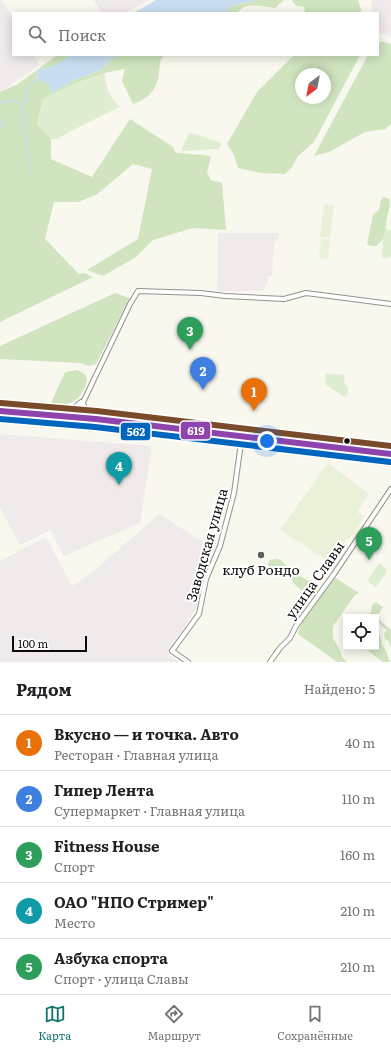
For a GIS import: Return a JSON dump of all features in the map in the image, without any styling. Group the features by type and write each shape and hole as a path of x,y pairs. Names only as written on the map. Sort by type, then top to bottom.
{"main road":[{"path":"0,410 96,419 391,454"}],"street":[{"path":"76,417 130,304 138,291 201,293 225,296 284,299 306,293 391,304"},
{"path":"48,414 71,410 86,397"},
{"path":"83,403 86,412 96,419"},
{"name":"Заводская улица","path":"188,662 172,651 199,614 206,579 220,546 232,498 242,436"},
{"name":"улица Славы","path":"270,662 280,648 290,638 296,626 334,574 391,489"}],"shaded area":[{"path":"0,0 2,0 12,15 12,56 35,56 40,65 0,92"},
{"path":"94,0 148,0 127,12 100,12"},
{"path":"371,0 391,0 391,37 379,32 379,12 373,12"},
{"path":"218,233 279,233 279,238 274,243 272,276 268,276 268,281 263,291 217,291"},
{"path":"0,434 152,446 140,523 64,556 50,530 20,545 0,508"},
{"path":"159,514 214,549 200,582 199,604 167,654 179,662 0,662 0,561 46,537 72,586 95,570"}],"green space":[{"path":"257,0 284,0 275,8 250,6 241,9 238,12 226,12 231,6"},
{"path":"292,0 358,0 362,12 305,12 304,7 295,5"},
{"path":"382,41 391,44 391,124 385,129 365,132 329,152 314,156 367,56 379,56 379,43"},
{"path":"56,56 70,56 52,67 38,70 36,78 46,82 51,93 74,80 100,70 115,56 163,56 160,61 157,83 148,96 138,102 133,104 122,81 125,69 113,71 83,80 43,99 37,124 51,139 51,159 92,177 130,119 173,147 176,153 211,157 207,172 211,180 222,183 226,230 193,228 153,240 136,257 103,276 87,270 138,239 152,169 133,164 96,195 78,202 54,202 45,239 79,274 84,273 93,277 0,322 0,92 18,84"},
{"path":"293,56 359,56 314,142 298,156 292,167 285,174 261,173 238,168 234,155 227,144 257,92"},
{"path":"104,72 108,92 119,107 58,139 51,139 37,124 43,99 78,81"},
{"path":"192,133 222,143 219,149 181,151 188,135"},
{"path":"384,197 388,198 390,201 385,232 381,242 373,246 367,244 373,215 379,210 381,200"},
{"path":"324,204 334,205 330,238 320,237"},
{"path":"383,227 391,231 391,257 388,258 382,258"},
{"path":"321,239 330,240 328,259 319,258"},
{"path":"115,293 130,298 96,364 89,366 80,363 0,359 0,346"},
{"path":"77,370 85,375 87,380 86,385 79,397 67,404 50,405 65,372"},
{"path":"326,373 345,375 344,382 348,388 347,396 344,397 325,384"},
{"path":"328,463 369,494 357,512 364,517 349,539 345,540 345,546 333,564 280,530"},
{"path":"270,560 281,560 292,572 311,582 313,588 308,594 293,583 292,579 288,575 280,576 269,570 268,564"},
{"path":"379,563 387,569 386,573 376,587 367,581"},
{"path":"334,577 359,593 355,595 333,626 333,638 342,657 347,662 337,662 298,634 299,629 308,614"},
{"path":"376,602 383,607 379,615 367,614 371,613 372,605"},
{"path":"379,618 391,630 391,648 389,641 385,639 384,633 387,630 381,626"},
{"path":"379,634 382,641 381,643 390,662 383,662 367,650 379,650"}],"water":[{"path":"156,0 257,0 231,6 226,12 136,12"},
{"path":"70,56 115,56 100,70 74,80 51,93 46,83 36,78 38,70 52,67"}],"waterway":[{"path":"0,103 13,100 21,105 27,100 25,92 31,84 41,79"},
{"path":"21,105 31,173"},
{"path":"0,119 3,123 0,127"}],"transit line":[{"path":"1,403 97,411 391,446"},
{"name":"619","path":"0,411 96,419 391,454"},
{"name":"562","path":"0,419 95,427 390,462"}],"place":[{"name":"Fitness House","path":"190,350"},
{"name":"Гипер Лента","path":"203,390"},
{"name":"Вкусно — и точка. Авто","path":"254,411"},
{"name":"ОАО \"НПО Стример\"","path":"119,485"},
{"name":"клуб Рондо","path":"261,555"},
{"name":"Азбука спорта","path":"369,560"}]}
